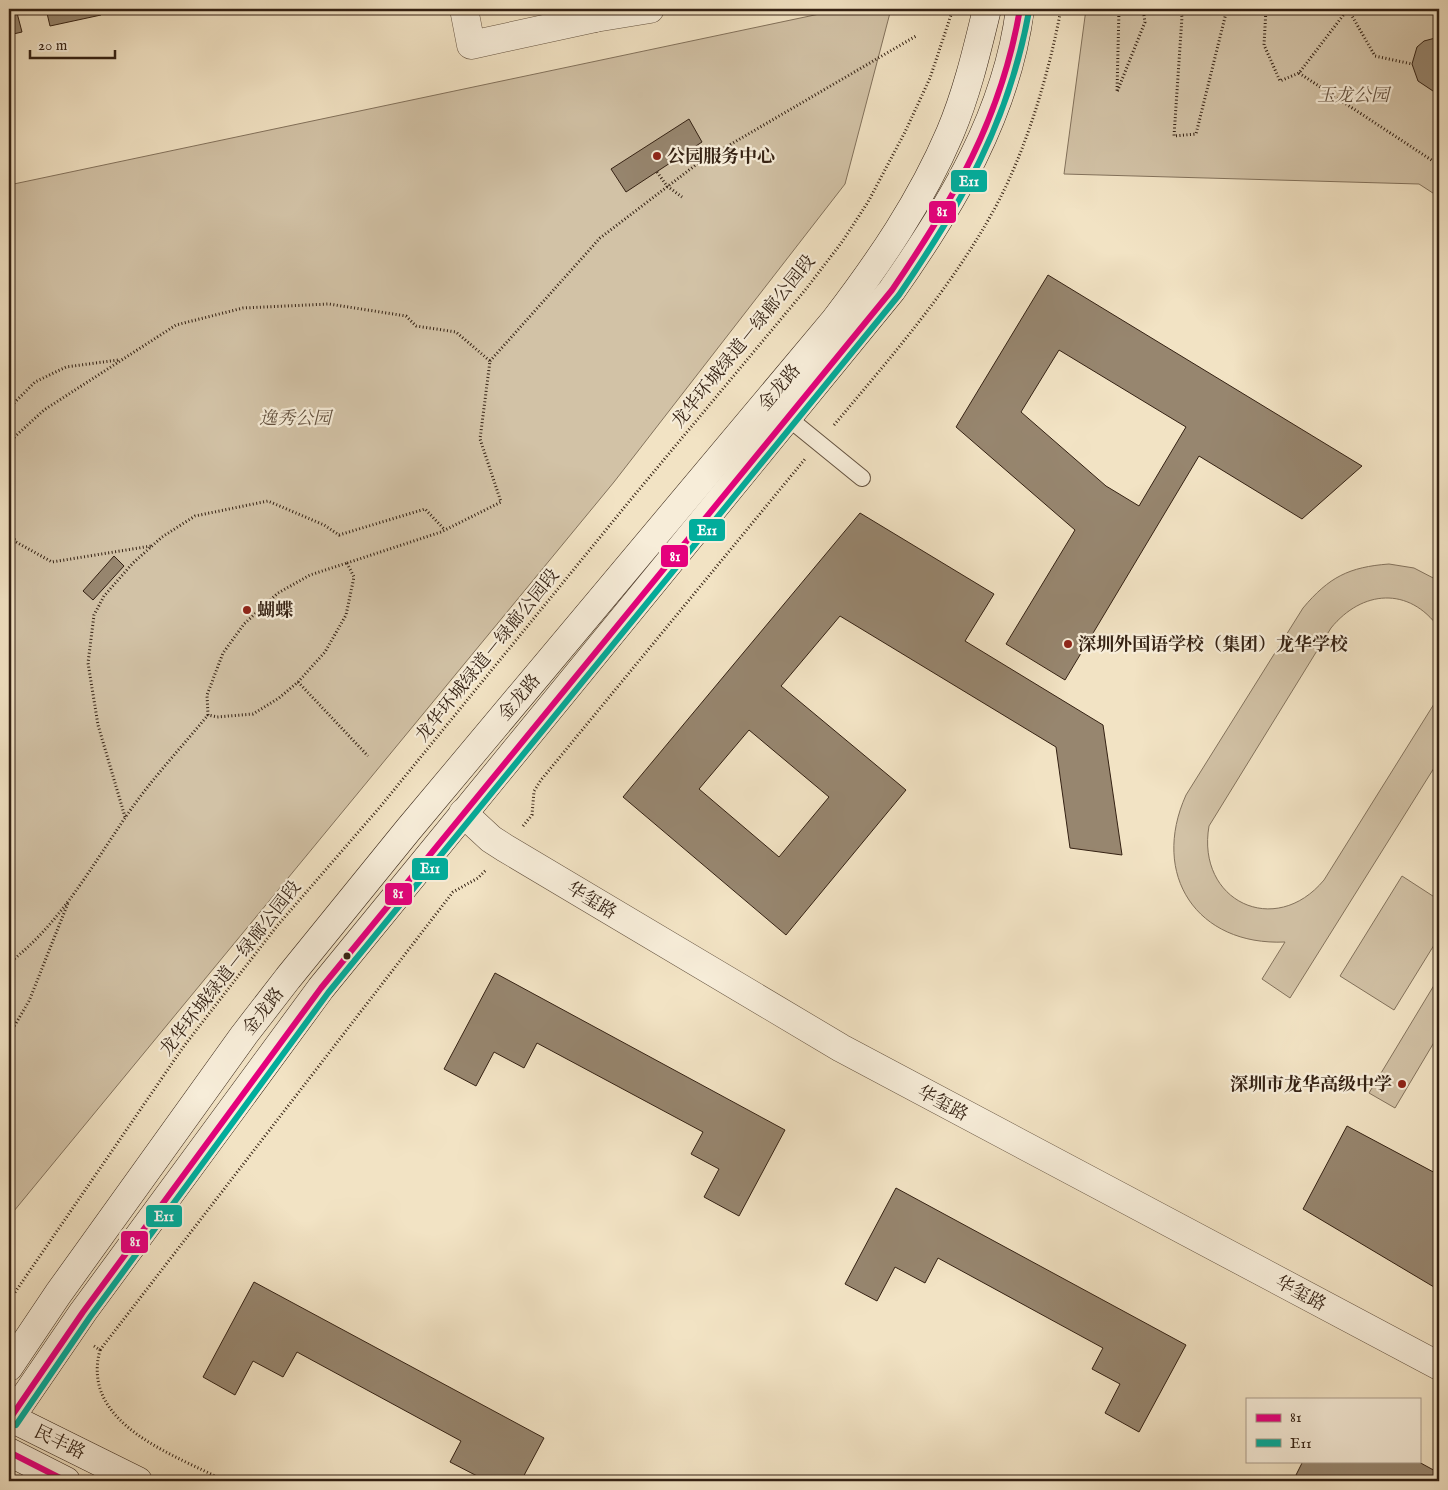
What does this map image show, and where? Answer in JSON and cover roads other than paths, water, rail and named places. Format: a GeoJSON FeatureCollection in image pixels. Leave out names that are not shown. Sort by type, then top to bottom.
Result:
{"type":"FeatureCollection","features":[{"type":"Feature","properties":{"kind":"main road"},"geometry":{"type":"LineString","coordinates":[[464,9],[471,45],[594,14],[650,9]]}},
{"type":"Feature","properties":{"kind":"main road","name":"金龙路"},"geometry":{"type":"LineString","coordinates":[[9,1367],[58,1294],[244,1035],[288,978],[395,845],[835,320],[877,265],[918,201],[951,132],[974,62],[987,9]]}},
{"type":"Feature","properties":{"kind":"main road","name":"金龙路"},"geometry":{"type":"LineString","coordinates":[[9,1418],[83,1312],[273,1051],[463,813],[892,290],[928,239],[981,143],[1010,57],[1020,9]]}},
{"type":"Feature","properties":{"kind":"main road","name":"华玺路"},"geometry":{"type":"LineString","coordinates":[[463,813],[491,839],[505,848],[841,1048],[1439,1366]]}},
{"type":"Feature","properties":{"kind":"main road","name":"民丰路"},"geometry":{"type":"LineString","coordinates":[[9,1418],[138,1481]]}},
{"type":"Feature","properties":{"kind":"main road","name":"民丰路"},"geometry":{"type":"LineString","coordinates":[[9,1452],[66,1481]]}},
{"type":"Feature","properties":{"kind":"lane"},"geometry":{"type":"LineString","coordinates":[[787,417],[862,478]]}},
{"type":"Feature","properties":{"kind":"place","name":"公园服务中心"},"geometry":{"type":"Point","coordinates":[657,156]}},
{"type":"Feature","properties":{"kind":"place","name":"蝴蝶"},"geometry":{"type":"Point","coordinates":[247,610]}},
{"type":"Feature","properties":{"kind":"place","name":"深圳外国语学校（集团）龙华学校"},"geometry":{"type":"Point","coordinates":[1068,644]}},
{"type":"Feature","properties":{"kind":"place","name":"深圳市龙华高级中学"},"geometry":{"type":"Point","coordinates":[1402,1084]}},
{"type":"Feature","properties":{"kind":"park label","name":"玉龙公园"},"geometry":{"type":"Point","coordinates":[1353,95]}},
{"type":"Feature","properties":{"kind":"park label","name":"逸秀公园"},"geometry":{"type":"Point","coordinates":[295,418]}}]}
